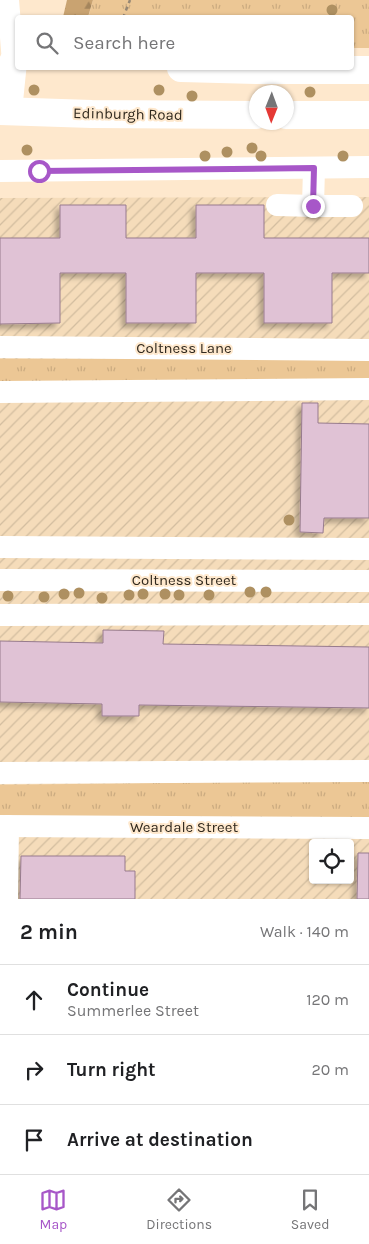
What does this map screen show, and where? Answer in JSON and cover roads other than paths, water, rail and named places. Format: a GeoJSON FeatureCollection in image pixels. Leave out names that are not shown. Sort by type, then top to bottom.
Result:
{"type":"FeatureCollection","features":[{"type":"Feature","properties":{"kind":"main road"},"geometry":{"type":"LineString","coordinates":[[4,111],[10,62]]}},
{"type":"Feature","properties":{"kind":"main road"},"geometry":{"type":"LineString","coordinates":[[259,70],[369,70]]}},
{"type":"Feature","properties":{"kind":"main road","name":"Edinburgh Road"},"geometry":{"type":"LineString","coordinates":[[4,111],[92,114],[249,115]]}},
{"type":"Feature","properties":{"kind":"main road"},"geometry":{"type":"LineString","coordinates":[[294,115],[369,115]]}},
{"type":"Feature","properties":{"kind":"street"},"geometry":{"type":"LineString","coordinates":[[8,0],[10,62]]}},
{"type":"Feature","properties":{"kind":"street"},"geometry":{"type":"LineString","coordinates":[[0,171],[369,167]]}},
{"type":"Feature","properties":{"kind":"street"},"geometry":{"type":"LineString","coordinates":[[313,206],[314,168]]}},
{"type":"Feature","properties":{"kind":"street"},"geometry":{"type":"LineString","coordinates":[[277,205],[352,206]]}},
{"type":"Feature","properties":{"kind":"street","name":"Coltness Lane"},"geometry":{"type":"LineString","coordinates":[[0,347],[369,350]]}},
{"type":"Feature","properties":{"kind":"street"},"geometry":{"type":"LineString","coordinates":[[0,392],[369,389]]}},
{"type":"Feature","properties":{"kind":"street"},"geometry":{"type":"LineString","coordinates":[[0,547],[369,549]]}},
{"type":"Feature","properties":{"kind":"street","name":"Coltness Street"},"geometry":{"type":"LineString","coordinates":[[0,580],[369,581]]}},
{"type":"Feature","properties":{"kind":"street"},"geometry":{"type":"LineString","coordinates":[[0,614],[369,614]]}},
{"type":"Feature","properties":{"kind":"street"},"geometry":{"type":"LineString","coordinates":[[0,772],[369,771]]}},
{"type":"Feature","properties":{"kind":"street"},"geometry":{"type":"LineString","coordinates":[[4,826],[7,899]]}},
{"type":"Feature","properties":{"kind":"street","name":"Weardale Street"},"geometry":{"type":"LineString","coordinates":[[4,826],[369,828]]}}]}
